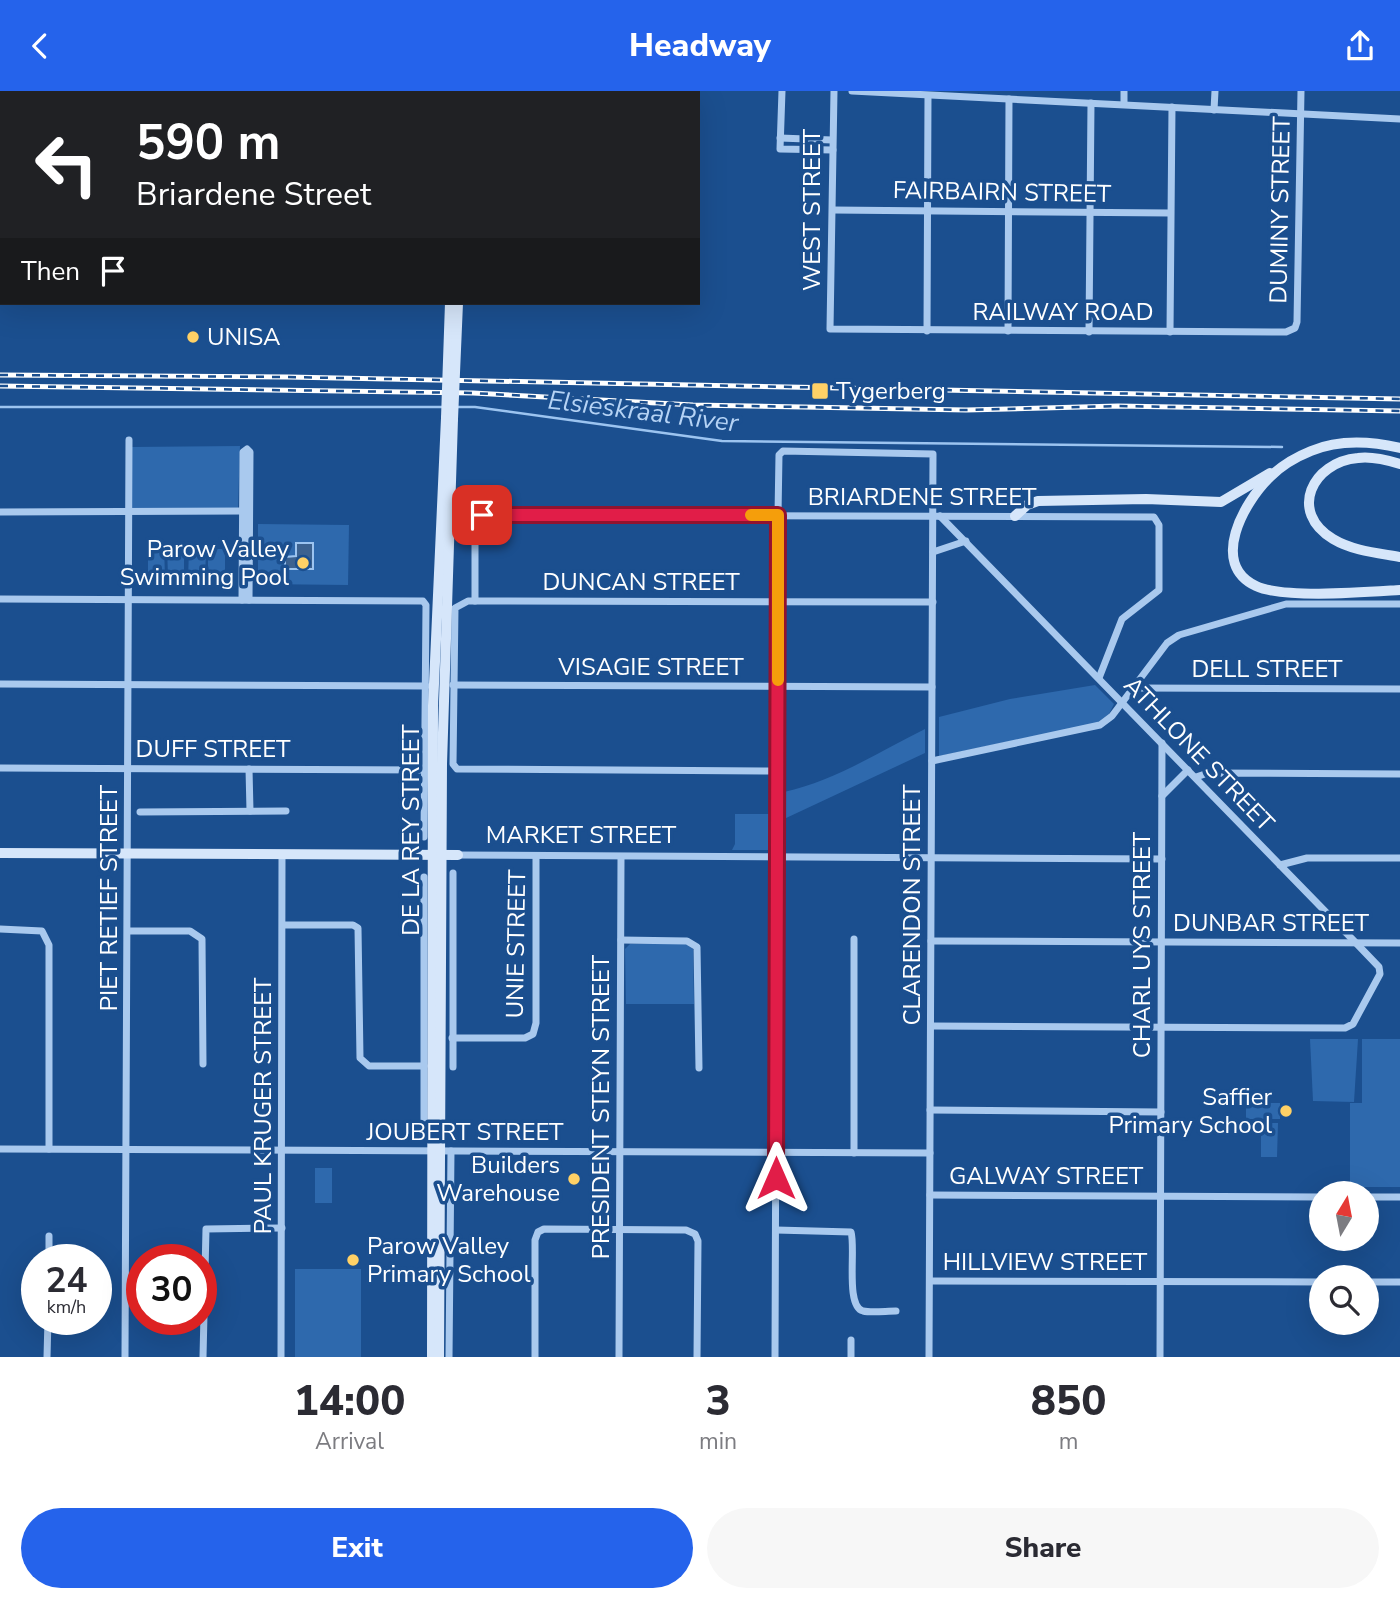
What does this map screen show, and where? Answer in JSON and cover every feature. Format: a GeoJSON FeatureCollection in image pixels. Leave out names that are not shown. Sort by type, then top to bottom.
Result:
{"type":"FeatureCollection","features":[{"type":"Feature","properties":{"kind":"main road","name":"DE LA REY STREET"},"geometry":{"type":"LineString","coordinates":[[449,419],[450,305]]}},
{"type":"Feature","properties":{"kind":"main road","name":"DE LA REY STREET"},"geometry":{"type":"LineString","coordinates":[[439,1357],[441,1151],[433,706],[458,305]]}},
{"type":"Feature","properties":{"kind":"main road"},"geometry":{"type":"LineString","coordinates":[[1015,516],[1027,505],[1038,501],[1221,502],[1265,474],[1282,468],[1311,451],[1336,444],[1361,442],[1400,448]]}},
{"type":"Feature","properties":{"kind":"main road"},"geometry":{"type":"LineString","coordinates":[[1400,464],[1366,457],[1345,461],[1320,475],[1309,500],[1314,522],[1336,541],[1400,557]]}},
{"type":"Feature","properties":{"kind":"main road"},"geometry":{"type":"LineString","coordinates":[[1282,468],[1258,491],[1236,532],[1233,561],[1244,578],[1255,586],[1278,591],[1400,590]]}},
{"type":"Feature","properties":{"kind":"main road","name":"MARKET STREET"},"geometry":{"type":"LineString","coordinates":[[0,853],[458,855]]}},
{"type":"Feature","properties":{"kind":"main road","name":"DE LA REY STREET"},"geometry":{"type":"LineString","coordinates":[[432,1357],[441,1151]]}},
{"type":"Feature","properties":{"kind":"street"},"geometry":{"type":"LineString","coordinates":[[782,91],[780,149],[833,150]]}},
{"type":"Feature","properties":{"kind":"street","name":"WEST STREET"},"geometry":{"type":"LineString","coordinates":[[831,329],[834,91]]}},
{"type":"Feature","properties":{"kind":"street"},"geometry":{"type":"LineString","coordinates":[[852,91],[1009,99],[1032,95],[1091,103],[1400,119]]}},
{"type":"Feature","properties":{"kind":"street"},"geometry":{"type":"LineString","coordinates":[[1124,91],[1124,104]]}},
{"type":"Feature","properties":{"kind":"street"},"geometry":{"type":"LineString","coordinates":[[1214,110],[1215,91]]}},
{"type":"Feature","properties":{"kind":"street","name":"DUMINY STREET"},"geometry":{"type":"LineString","coordinates":[[1295,328],[1301,91]]}},
{"type":"Feature","properties":{"kind":"street"},"geometry":{"type":"LineString","coordinates":[[927,331],[928,96]]}},
{"type":"Feature","properties":{"kind":"street"},"geometry":{"type":"LineString","coordinates":[[1008,331],[1009,99]]}},
{"type":"Feature","properties":{"kind":"street"},"geometry":{"type":"LineString","coordinates":[[1088,332],[1091,103]]}},
{"type":"Feature","properties":{"kind":"street"},"geometry":{"type":"LineString","coordinates":[[1170,332],[1171,107]]}},
{"type":"Feature","properties":{"kind":"street"},"geometry":{"type":"LineString","coordinates":[[780,138],[832,140]]}},
{"type":"Feature","properties":{"kind":"street","name":"FAIRBAIRN STREET"},"geometry":{"type":"LineString","coordinates":[[833,210],[1170,213]]}},
{"type":"Feature","properties":{"kind":"street","name":"RAILWAY ROAD"},"geometry":{"type":"LineString","coordinates":[[831,329],[1286,332],[1295,328]]}},
{"type":"Feature","properties":{"kind":"street","name":"PIET RETIEF STREET"},"geometry":{"type":"LineString","coordinates":[[125,1357],[129,440]]}},
{"type":"Feature","properties":{"kind":"street"},"geometry":{"type":"LineString","coordinates":[[0,599],[246,600],[243,452],[247,449],[250,452],[246,511]]}},
{"type":"Feature","properties":{"kind":"street","name":"CLARENDON STREET"},"geometry":{"type":"LineString","coordinates":[[778,515],[780,452],[933,453],[937,516],[933,552],[929,1357]]}},
{"type":"Feature","properties":{"kind":"street"},"geometry":{"type":"LineString","coordinates":[[0,512],[246,511]]}},
{"type":"Feature","properties":{"kind":"street"},"geometry":{"type":"LineString","coordinates":[[775,1357],[778,515]]}},
{"type":"Feature","properties":{"kind":"street","name":"BRIARDENE STREET"},"geometry":{"type":"LineString","coordinates":[[475,601],[475,523],[478,516],[1015,516],[1156,519],[1159,525],[1158,592],[1122,619],[1098,678]]}},
{"type":"Feature","properties":{"kind":"street","name":"ATHLONE STREET"},"geometry":{"type":"LineString","coordinates":[[937,516],[966,541],[1379,967],[1380,974],[1354,1022],[1345,1028],[1161,1027]]}},
{"type":"Feature","properties":{"kind":"street"},"geometry":{"type":"LineString","coordinates":[[933,552],[966,541]]}},
{"type":"Feature","properties":{"kind":"street","name":"DE LA REY STREET"},"geometry":{"type":"LineString","coordinates":[[246,600],[424,602],[424,837]]}},
{"type":"Feature","properties":{"kind":"street","name":"DUNCAN STREET"},"geometry":{"type":"LineString","coordinates":[[475,601],[933,603]]}},
{"type":"Feature","properties":{"kind":"street","name":"DE LA REY STREET"},"geometry":{"type":"LineString","coordinates":[[475,601],[461,602],[454,611],[453,764],[458,770],[778,771]]}},
{"type":"Feature","properties":{"kind":"street"},"geometry":{"type":"LineString","coordinates":[[932,761],[1096,727],[1108,720],[1164,646],[1179,635],[1286,604],[1400,604]]}},
{"type":"Feature","properties":{"kind":"street"},"geometry":{"type":"LineString","coordinates":[[0,684],[426,686]]}},
{"type":"Feature","properties":{"kind":"street","name":"VISAGIE STREET"},"geometry":{"type":"LineString","coordinates":[[453,685],[932,687]]}},
{"type":"Feature","properties":{"kind":"street","name":"DELL STREET"},"geometry":{"type":"LineString","coordinates":[[1133,688],[1400,689]]}},
{"type":"Feature","properties":{"kind":"street","name":"CHARL UYS STREET"},"geometry":{"type":"LineString","coordinates":[[1160,1357],[1162,742]]}},
{"type":"Feature","properties":{"kind":"street","name":"DUFF STREET"},"geometry":{"type":"LineString","coordinates":[[0,768],[425,770]]}},
{"type":"Feature","properties":{"kind":"street"},"geometry":{"type":"LineString","coordinates":[[249,769],[250,811]]}},
{"type":"Feature","properties":{"kind":"street"},"geometry":{"type":"LineString","coordinates":[[1162,796],[1188,770]]}},
{"type":"Feature","properties":{"kind":"street"},"geometry":{"type":"LineString","coordinates":[[1196,777],[1208,773],[1400,774]]}},
{"type":"Feature","properties":{"kind":"street"},"geometry":{"type":"LineString","coordinates":[[140,811],[286,811]]}},
{"type":"Feature","properties":{"kind":"street","name":"PAUL KRUGER STREET"},"geometry":{"type":"LineString","coordinates":[[281,1357],[282,855]]}},
{"type":"Feature","properties":{"kind":"street","name":"MARKET STREET"},"geometry":{"type":"LineString","coordinates":[[458,855],[1162,859]]}},
{"type":"Feature","properties":{"kind":"street","name":"UNIE STREET"},"geometry":{"type":"LineString","coordinates":[[452,1038],[525,1038],[533,1034],[536,1023],[536,857]]}},
{"type":"Feature","properties":{"kind":"street","name":"PRESIDENT STEYN STREET"},"geometry":{"type":"LineString","coordinates":[[620,1357],[621,857]]}},
{"type":"Feature","properties":{"kind":"street"},"geometry":{"type":"LineString","coordinates":[[1280,865],[1307,858],[1400,858]]}},
{"type":"Feature","properties":{"kind":"street","name":"DE LA REY STREET"},"geometry":{"type":"LineString","coordinates":[[453,873],[453,1067]]}},
{"type":"Feature","properties":{"kind":"street","name":"DE LA REY STREET"},"geometry":{"type":"LineString","coordinates":[[424,877],[424,1134]]}},
{"type":"Feature","properties":{"kind":"street"},"geometry":{"type":"LineString","coordinates":[[283,925],[353,925],[358,928],[360,1058],[369,1066],[424,1066]]}},
{"type":"Feature","properties":{"kind":"street"},"geometry":{"type":"LineString","coordinates":[[0,929],[43,931],[49,945],[49,1149]]}},
{"type":"Feature","properties":{"kind":"street"},"geometry":{"type":"LineString","coordinates":[[128,931],[190,931],[202,939],[203,1064]]}},
{"type":"Feature","properties":{"kind":"street"},"geometry":{"type":"LineString","coordinates":[[854,939],[854,1153]]}},
{"type":"Feature","properties":{"kind":"street"},"geometry":{"type":"LineString","coordinates":[[621,940],[687,941],[697,947],[699,1067]]}},
{"type":"Feature","properties":{"kind":"street","name":"DUNBAR STREET"},"geometry":{"type":"LineString","coordinates":[[931,941],[1400,943]]}},
{"type":"Feature","properties":{"kind":"street"},"geometry":{"type":"LineString","coordinates":[[931,1026],[1161,1027]]}},
{"type":"Feature","properties":{"kind":"street"},"geometry":{"type":"LineString","coordinates":[[930,1110],[1161,1112]]}},
{"type":"Feature","properties":{"kind":"street","name":"JOUBERT STREET"},"geometry":{"type":"LineString","coordinates":[[0,1149],[930,1153]]}},
{"type":"Feature","properties":{"kind":"street","name":"DE LA REY STREET"},"geometry":{"type":"LineString","coordinates":[[441,1151],[449,1357]]}},
{"type":"Feature","properties":{"kind":"street","name":"GALWAY STREET"},"geometry":{"type":"LineString","coordinates":[[930,1195],[1309,1197]]}},
{"type":"Feature","properties":{"kind":"street"},"geometry":{"type":"LineString","coordinates":[[1379,1197],[1400,1197]]}},
{"type":"Feature","properties":{"kind":"street"},"geometry":{"type":"LineString","coordinates":[[202,1357],[206,1229],[282,1228]]}},
{"type":"Feature","properties":{"kind":"street"},"geometry":{"type":"LineString","coordinates":[[535,1357],[536,1234],[544,1229],[686,1230],[697,1237],[697,1357]]}},
{"type":"Feature","properties":{"kind":"street"},"geometry":{"type":"LineString","coordinates":[[776,1230],[851,1232],[852,1295],[856,1306],[864,1311],[896,1311]]}},
{"type":"Feature","properties":{"kind":"street"},"geometry":{"type":"LineString","coordinates":[[49,1235],[49,1244]]}},
{"type":"Feature","properties":{"kind":"street","name":"HILLVIEW STREET"},"geometry":{"type":"LineString","coordinates":[[930,1281],[1309,1282]]}},
{"type":"Feature","properties":{"kind":"street"},"geometry":{"type":"LineString","coordinates":[[1379,1282],[1400,1282]]}},
{"type":"Feature","properties":{"kind":"street"},"geometry":{"type":"LineString","coordinates":[[47,1357],[48,1335]]}},
{"type":"Feature","properties":{"kind":"street"},"geometry":{"type":"LineString","coordinates":[[851,1340],[851,1357]]}},
{"type":"Feature","properties":{"kind":"shaded area"},"geometry":{"type":"Polygon","coordinates":[[[240,446],[238,508],[132,509],[132,447],[240,446]]]}},
{"type":"Feature","properties":{"kind":"shaded area","name":"Parow Valley Swimming Pool"},"geometry":{"type":"Polygon","coordinates":[[[258,524],[349,525],[348,585],[258,584],[258,524]]]}},
{"type":"Feature","properties":{"kind":"shaded area"},"geometry":{"type":"Polygon","coordinates":[[[296,543],[313,543],[313,569],[285,569],[285,557],[296,556],[296,543]]]}},
{"type":"Feature","properties":{"kind":"shaded area"},"geometry":{"type":"Polygon","coordinates":[[[148,546],[164,546],[165,578],[148,578],[148,546]]]}},
{"type":"Feature","properties":{"kind":"shaded area"},"geometry":{"type":"Polygon","coordinates":[[[167,546],[184,546],[184,578],[168,578],[167,546]]]}},
{"type":"Feature","properties":{"kind":"shaded area"},"geometry":{"type":"Polygon","coordinates":[[[189,548],[206,548],[205,580],[188,580],[189,548]]]}},
{"type":"Feature","properties":{"kind":"shaded area"},"geometry":{"type":"Polygon","coordinates":[[[208,549],[225,549],[225,580],[208,580],[208,549]]]}},
{"type":"Feature","properties":{"kind":"shaded area"},"geometry":{"type":"Polygon","coordinates":[[[1095,685],[1114,704],[1109,714],[1097,723],[939,756],[939,717],[1010,699],[1095,685]]]}},
{"type":"Feature","properties":{"kind":"shaded area"},"geometry":{"type":"Polygon","coordinates":[[[925,729],[925,753],[784,819],[784,792],[821,781],[857,765],[925,729]]]}},
{"type":"Feature","properties":{"kind":"shaded area"},"geometry":{"type":"Polygon","coordinates":[[[735,814],[770,814],[768,850],[732,850],[735,844],[735,814]]]}},
{"type":"Feature","properties":{"kind":"shaded area"},"geometry":{"type":"Polygon","coordinates":[[[630,944],[686,944],[693,949],[694,1004],[626,1004],[625,949],[630,944]]]}},
{"type":"Feature","properties":{"kind":"shaded area"},"geometry":{"type":"Polygon","coordinates":[[[1310,1039],[1358,1039],[1354,1102],[1313,1101],[1310,1039]]]}},
{"type":"Feature","properties":{"kind":"shaded area"},"geometry":{"type":"Polygon","coordinates":[[[1362,1039],[1400,1039],[1400,1187],[1379,1187],[1379,1181],[1350,1181],[1350,1103],[1362,1103],[1362,1039]]]}},
{"type":"Feature","properties":{"kind":"shaded area"},"geometry":{"type":"Polygon","coordinates":[[[1246,1103],[1280,1103],[1280,1119],[1246,1119],[1246,1103]]]}},
{"type":"Feature","properties":{"kind":"shaded area"},"geometry":{"type":"Polygon","coordinates":[[[1261,1123],[1278,1123],[1277,1157],[1261,1157],[1261,1123]]]}},
{"type":"Feature","properties":{"kind":"shaded area"},"geometry":{"type":"Polygon","coordinates":[[[315,1168],[332,1168],[332,1203],[315,1203],[315,1168]]]}},
{"type":"Feature","properties":{"kind":"shaded area"},"geometry":{"type":"Polygon","coordinates":[[[295,1269],[361,1269],[361,1357],[295,1357],[295,1269]]]}},
{"type":"Feature","properties":{"kind":"waterway","name":"Elsieskraal River"},"geometry":{"type":"LineString","coordinates":[[0,407],[445,407]]}},
{"type":"Feature","properties":{"kind":"waterway","name":"Elsieskraal River"},"geometry":{"type":"LineString","coordinates":[[455,407],[475,407],[722,441],[1282,447]]}},
{"type":"Feature","properties":{"kind":"railway"},"geometry":{"type":"LineString","coordinates":[[0,375],[288,377],[1400,399]]}},
{"type":"Feature","properties":{"kind":"railway"},"geometry":{"type":"LineString","coordinates":[[0,386],[473,393],[693,405],[966,410],[1118,406],[1400,411]]}},
{"type":"Feature","properties":{"kind":"slow traffic"},"geometry":{"type":"LineString","coordinates":[[751,515],[778,515],[778,680]]}},
{"type":"Feature","properties":{"kind":"place","name":"UNISA"},"geometry":{"type":"Point","coordinates":[193,337]}},
{"type":"Feature","properties":{"kind":"place","name":"Tygerberg"},"geometry":{"type":"Point","coordinates":[820,391]}},
{"type":"Feature","properties":{"kind":"place","name":"Parow Valley Swimming Pool"},"geometry":{"type":"Point","coordinates":[303,563]}},
{"type":"Feature","properties":{"kind":"place","name":"Saffier Primary School"},"geometry":{"type":"Point","coordinates":[1286,1111]}},
{"type":"Feature","properties":{"kind":"place","name":"Builders Warehouse"},"geometry":{"type":"Point","coordinates":[574,1179]}},
{"type":"Feature","properties":{"kind":"place","name":"Parow Valley Primary School"},"geometry":{"type":"Point","coordinates":[353,1260]}},
{"type":"Feature","properties":{"kind":"route"},"geometry":{"type":"LineString","coordinates":[[482,515],[778,515],[776,1178]]}}]}
